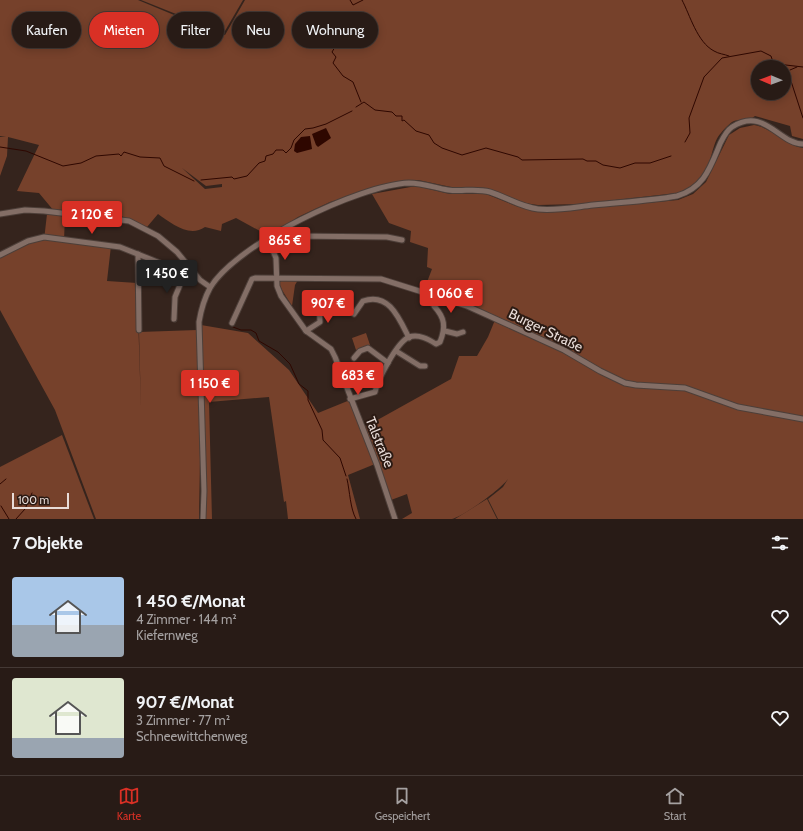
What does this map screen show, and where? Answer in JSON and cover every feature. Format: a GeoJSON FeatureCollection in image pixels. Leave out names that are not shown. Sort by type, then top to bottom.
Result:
{"type":"FeatureCollection","features":[{"type":"Feature","properties":{"kind":"street"},"geometry":{"type":"LineString","coordinates":[[203,519],[204,491],[199,322],[202,306],[210,287],[224,271],[268,239],[332,204],[384,188],[408,183],[425,184],[448,190],[488,191],[524,205],[547,209],[677,196],[691,191],[703,180],[726,133],[737,124],[747,122],[759,122],[797,143],[803,144]]}},
{"type":"Feature","properties":{"kind":"street"},"geometry":{"type":"LineString","coordinates":[[0,214],[25,210],[44,211],[129,221],[158,236],[177,252],[191,270],[210,287]]}},
{"type":"Feature","properties":{"kind":"street"},"geometry":{"type":"LineString","coordinates":[[273,247],[294,236],[388,237],[402,240]]}},
{"type":"Feature","properties":{"kind":"street"},"geometry":{"type":"LineString","coordinates":[[0,255],[28,241],[44,237],[120,247],[185,273]]}},
{"type":"Feature","properties":{"kind":"street","name":"Talstraße"},"geometry":{"type":"LineString","coordinates":[[268,239],[273,247],[276,258],[276,278],[281,296],[306,331],[331,349],[335,357],[379,472],[395,519]]}},
{"type":"Feature","properties":{"kind":"street"},"geometry":{"type":"LineString","coordinates":[[138,254],[139,330]]}},
{"type":"Feature","properties":{"kind":"street"},"geometry":{"type":"LineString","coordinates":[[174,319],[175,297],[185,273],[191,270]]}},
{"type":"Feature","properties":{"kind":"street"},"geometry":{"type":"LineString","coordinates":[[232,323],[252,279],[276,278]]}},
{"type":"Feature","properties":{"kind":"street","name":"Burger Straße"},"geometry":{"type":"LineString","coordinates":[[276,278],[381,279],[467,306],[558,347],[600,371],[625,383],[685,388],[748,410],[803,419]]}},
{"type":"Feature","properties":{"kind":"street"},"geometry":{"type":"LineString","coordinates":[[354,314],[363,301],[374,299],[385,301],[396,313],[409,338]]}},
{"type":"Feature","properties":{"kind":"street"},"geometry":{"type":"LineString","coordinates":[[306,331],[320,322],[319,302]]}},
{"type":"Feature","properties":{"kind":"street"},"geometry":{"type":"LineString","coordinates":[[350,399],[375,392],[380,377],[388,363],[402,343],[409,338],[422,337],[438,344],[444,331],[444,319],[434,306]]}},
{"type":"Feature","properties":{"kind":"street"},"geometry":{"type":"LineString","coordinates":[[444,331],[457,334],[463,332]]}},
{"type":"Feature","properties":{"kind":"street"},"geometry":{"type":"LineString","coordinates":[[354,358],[360,351],[368,348],[388,363]]}},
{"type":"Feature","properties":{"kind":"street"},"geometry":{"type":"LineString","coordinates":[[396,351],[420,366],[424,366]]}},
{"type":"Feature","properties":{"kind":"shaded area"},"geometry":{"type":"Polygon","coordinates":[[[0,0],[138,0],[167,12],[167,48],[224,48],[224,35],[232,23],[232,48],[284,48],[284,12],[238,12],[245,0],[803,0],[803,139],[792,136],[790,126],[755,116],[750,119],[732,122],[715,142],[710,160],[700,178],[690,187],[677,193],[580,204],[538,205],[524,203],[485,188],[451,187],[418,180],[399,182],[330,202],[298,217],[269,236],[236,218],[222,224],[221,231],[205,227],[193,231],[180,228],[158,214],[147,227],[121,216],[54,211],[39,193],[17,191],[39,145],[8,137],[7,156],[0,176],[0,137],[6,137],[0,136],[0,0]],[[182,168],[205,189],[222,187],[222,184],[206,186],[182,168]]]}},
{"type":"Feature","properties":{"kind":"shaded area"},"geometry":{"type":"Polygon","coordinates":[[[141,0],[243,0],[236,12],[232,12],[232,19],[225,31],[224,12],[171,12],[141,0]]]}},
{"type":"Feature","properties":{"kind":"shaded area"},"geometry":{"type":"Polygon","coordinates":[[[754,125],[767,129],[790,144],[803,148],[803,418],[747,408],[700,391],[623,381],[496,317],[458,301],[424,290],[432,269],[427,267],[428,248],[410,242],[411,231],[389,223],[372,194],[416,186],[450,194],[486,194],[516,206],[546,212],[678,200],[693,194],[706,182],[729,135],[740,128],[754,125]]]}},
{"type":"Feature","properties":{"kind":"shaded area"},"geometry":{"type":"Polygon","coordinates":[[[326,128],[331,138],[318,147],[312,134],[326,128]]]}},
{"type":"Feature","properties":{"kind":"shaded area"},"geometry":{"type":"Polygon","coordinates":[[[310,136],[312,149],[297,153],[294,151],[295,144],[301,137],[310,136]]]}},
{"type":"Feature","properties":{"kind":"shaded area"},"geometry":{"type":"Polygon","coordinates":[[[47,214],[65,215],[64,241],[111,246],[107,281],[137,283],[141,409],[139,332],[197,330],[200,459],[199,519],[96,519],[55,410],[0,310],[0,256],[28,242],[44,240],[47,214]]]}},
{"type":"Feature","properties":{"kind":"shaded area"},"geometry":{"type":"Polygon","coordinates":[[[282,280],[298,280],[295,285],[292,306],[279,283],[282,280]]]}},
{"type":"Feature","properties":{"kind":"shaded area"},"geometry":{"type":"Polygon","coordinates":[[[495,320],[554,346],[621,383],[685,389],[713,399],[803,421],[803,519],[498,519],[488,499],[503,487],[508,479],[482,502],[458,517],[452,519],[402,519],[412,513],[407,494],[391,500],[378,462],[363,428],[451,379],[459,356],[477,356],[488,337],[495,320]]]}},
{"type":"Feature","properties":{"kind":"shaded area"},"geometry":{"type":"Polygon","coordinates":[[[201,325],[248,333],[289,370],[318,413],[350,400],[375,464],[348,475],[360,519],[288,519],[286,501],[284,502],[269,397],[209,402],[212,519],[204,519],[201,325]]]}},
{"type":"Feature","properties":{"kind":"shaded area"},"geometry":{"type":"Polygon","coordinates":[[[366,333],[370,345],[356,350],[352,338],[366,333]]]}},
{"type":"Feature","properties":{"kind":"shaded area"},"geometry":{"type":"Polygon","coordinates":[[[62,435],[94,519],[0,519],[0,467],[62,435]]]}},
{"type":"Feature","properties":{"kind":"shaded area"},"geometry":{"type":"Polygon","coordinates":[[[487,499],[497,519],[455,519],[487,499]]]}},
{"type":"Feature","properties":{"kind":"waterway"},"geometry":{"type":"LineString","coordinates":[[350,0],[353,5],[363,0]]}},
{"type":"Feature","properties":{"kind":"waterway"},"geometry":{"type":"LineString","coordinates":[[682,0],[695,28],[708,47],[718,53],[729,56]]}},
{"type":"Feature","properties":{"kind":"waterway"},"geometry":{"type":"LineString","coordinates":[[334,48],[332,52],[336,57],[333,63],[343,76],[353,82],[361,102]]}},
{"type":"Feature","properties":{"kind":"waterway"},"geometry":{"type":"LineString","coordinates":[[685,142],[690,133],[689,118],[704,77],[722,58],[761,51],[771,56],[773,62],[777,64],[803,67]]}},
{"type":"Feature","properties":{"kind":"waterway"},"geometry":{"type":"LineString","coordinates":[[791,70],[797,67]]}},
{"type":"Feature","properties":{"kind":"waterway"},"geometry":{"type":"LineString","coordinates":[[791,81],[803,118]]}},
{"type":"Feature","properties":{"kind":"waterway"},"geometry":{"type":"LineString","coordinates":[[356,107],[364,102],[375,110],[392,112],[396,116],[402,116],[402,121],[404,120],[416,131],[429,135],[434,143],[442,148],[462,155],[486,148],[518,157],[522,160],[583,159],[620,168],[635,163],[650,163],[671,156]]}},
{"type":"Feature","properties":{"kind":"waterway"},"geometry":{"type":"LineString","coordinates":[[201,180],[232,177],[234,179],[247,176],[259,163],[265,161],[266,156],[273,154],[276,150],[283,150],[286,153],[291,148],[294,140],[305,129],[326,124],[352,111]]}},
{"type":"Feature","properties":{"kind":"waterway"},"geometry":{"type":"LineString","coordinates":[[0,147],[26,151],[63,166],[81,163],[96,156],[119,154],[121,156],[124,152],[140,157],[160,158],[164,166],[194,181]]}},
{"type":"Feature","properties":{"kind":"waterway"},"geometry":{"type":"LineString","coordinates":[[233,327],[241,330],[251,330],[256,333],[259,341],[278,352],[290,364],[299,384],[308,391],[308,400],[322,430],[323,440],[340,458],[346,476]]}},
{"type":"Feature","properties":{"kind":"waterway"},"geometry":{"type":"LineString","coordinates":[[0,484],[6,479]]}},
{"type":"Feature","properties":{"kind":"waterway"},"geometry":{"type":"LineString","coordinates":[[347,479],[351,505],[356,519]]}},
{"type":"Feature","properties":{"kind":"waterway"},"geometry":{"type":"LineString","coordinates":[[16,519],[25,509],[32,493]]}},
{"type":"Feature","properties":{"kind":"waterway"},"geometry":{"type":"LineString","coordinates":[[1,506],[9,519]]}}]}
